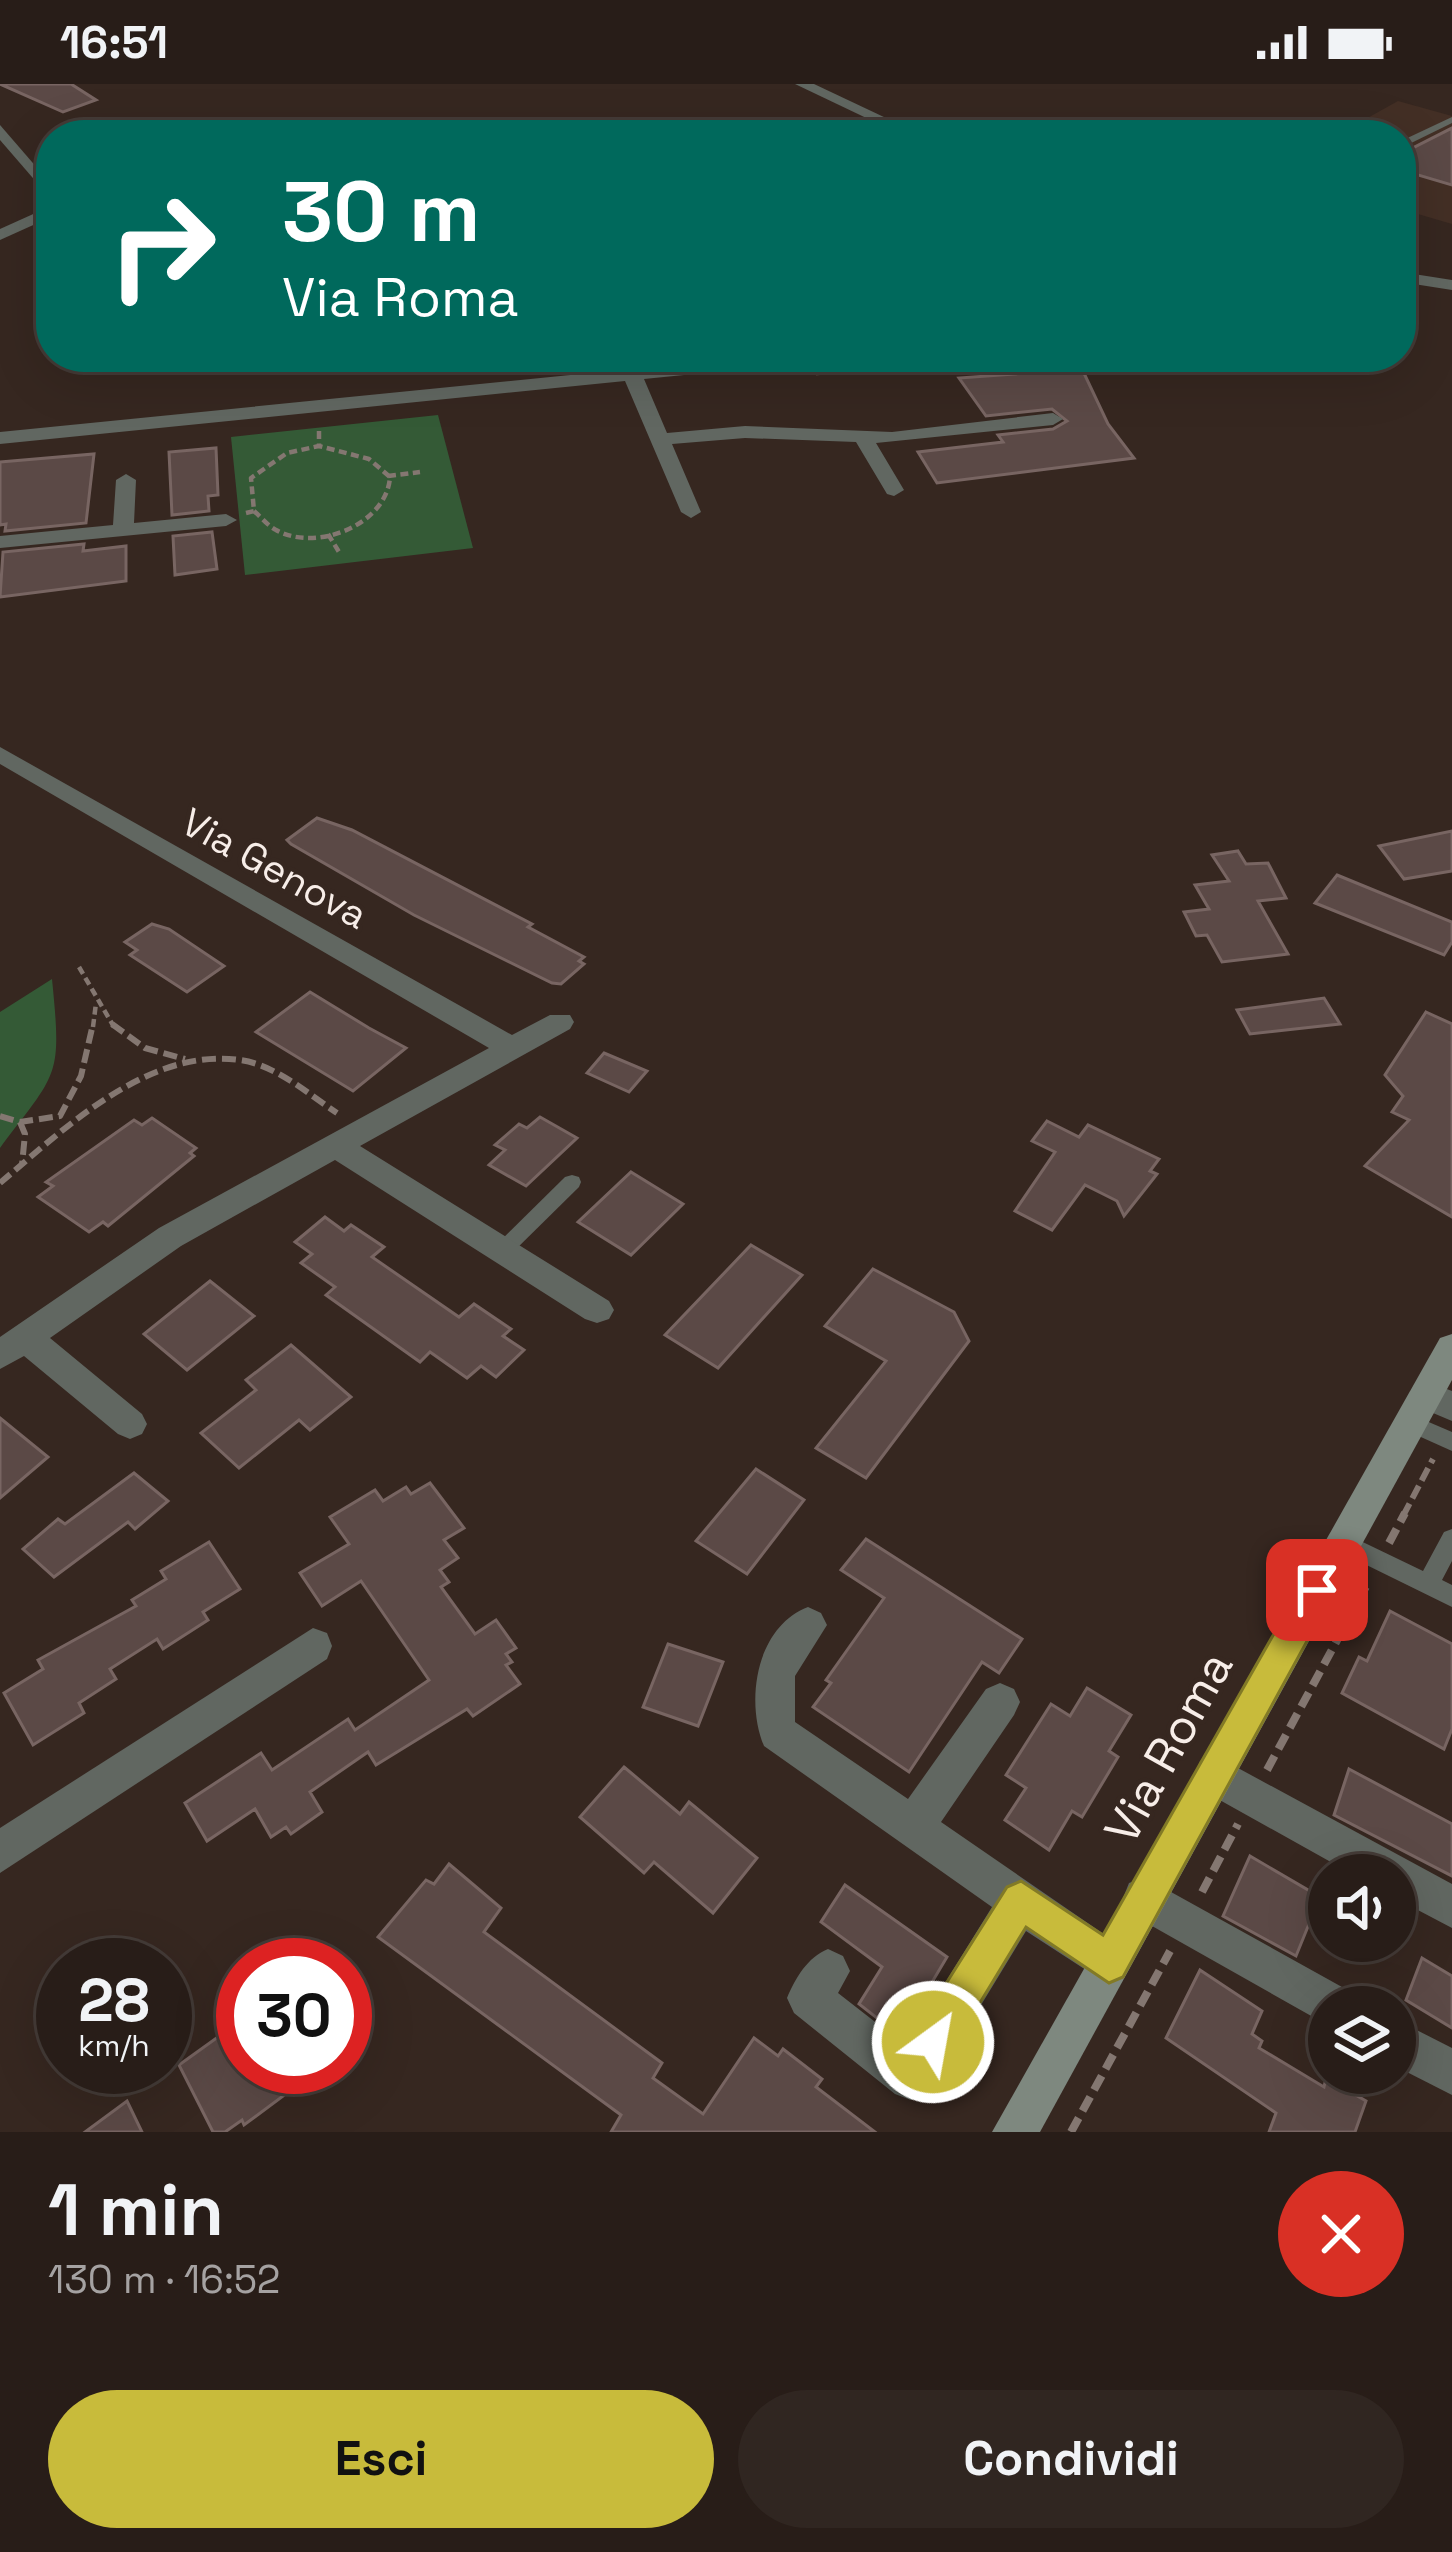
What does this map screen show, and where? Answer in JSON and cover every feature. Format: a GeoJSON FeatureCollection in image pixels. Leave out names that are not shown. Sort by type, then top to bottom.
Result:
{"type":"FeatureCollection","features":[{"type":"Feature","properties":{"kind":"main road","name":"Via Roma"},"geometry":{"type":"LineString","coordinates":[[1015,2132],[1344,1543],[1429,1408],[1452,1348]]}},
{"type":"Feature","properties":{"kind":"street"},"geometry":{"type":"LineString","coordinates":[[802,84],[881,120]]}},
{"type":"Feature","properties":{"kind":"street"},"geometry":{"type":"LineString","coordinates":[[0,130],[36,175]]}},
{"type":"Feature","properties":{"kind":"street"},"geometry":{"type":"LineString","coordinates":[[0,235],[36,218]]}},
{"type":"Feature","properties":{"kind":"street"},"geometry":{"type":"LineString","coordinates":[[1416,279],[1452,285]]}},
{"type":"Feature","properties":{"kind":"street"},"geometry":{"type":"LineString","coordinates":[[0,438],[674,372]]}},
{"type":"Feature","properties":{"kind":"street"},"geometry":{"type":"LineString","coordinates":[[632,374],[692,512]]}},
{"type":"Feature","properties":{"kind":"street"},"geometry":{"type":"LineString","coordinates":[[661,439],[746,432],[863,438],[1053,419]]}},
{"type":"Feature","properties":{"kind":"street"},"geometry":{"type":"LineString","coordinates":[[863,438],[894,490]]}},
{"type":"Feature","properties":{"kind":"street"},"geometry":{"type":"LineString","coordinates":[[123,529],[126,480]]}},
{"type":"Feature","properties":{"kind":"street"},"geometry":{"type":"LineString","coordinates":[[0,542],[226,520]]}},
{"type":"Feature","properties":{"kind":"street","name":"Via Genova"},"geometry":{"type":"LineString","coordinates":[[0,754],[513,1049]]}},
{"type":"Feature","properties":{"kind":"street"},"geometry":{"type":"LineString","coordinates":[[130,1424],[12,1345],[170,1237],[560,1022]]}},
{"type":"Feature","properties":{"kind":"street"},"geometry":{"type":"LineString","coordinates":[[351,1139],[502,1251],[597,1310]]}},
{"type":"Feature","properties":{"kind":"street"},"geometry":{"type":"LineString","coordinates":[[808,1625],[779,1664],[768,1698],[778,1733],[1109,1963]]}},
{"type":"Feature","properties":{"kind":"street"},"geometry":{"type":"LineString","coordinates":[[0,1852],[314,1646]]}},
{"type":"Feature","properties":{"kind":"street"},"geometry":{"type":"LineString","coordinates":[[915,1825],[1000,1702]]}},
{"type":"Feature","properties":{"kind":"street"},"geometry":{"type":"LineString","coordinates":[[1214,1775],[1357,1854]]}},
{"type":"Feature","properties":{"kind":"street"},"geometry":{"type":"LineString","coordinates":[[1416,1886],[1452,1906]]}},
{"type":"Feature","properties":{"kind":"street"},"geometry":{"type":"LineString","coordinates":[[1144,1898],[1308,1991]]}},
{"type":"Feature","properties":{"kind":"street"},"geometry":{"type":"LineString","coordinates":[[828,1971],[809,1998],[910,2078],[1021,1900]]}},
{"type":"Feature","properties":{"kind":"street"},"geometry":{"type":"LineString","coordinates":[[1416,2053],[1452,2073]]}},
{"type":"Feature","properties":{"kind":"lane"},"geometry":{"type":"LineString","coordinates":[[1416,140],[1452,120]]}},
{"type":"Feature","properties":{"kind":"lane"},"geometry":{"type":"LineString","coordinates":[[502,1251],[572,1183]]}},
{"type":"Feature","properties":{"kind":"lane"},"geometry":{"type":"LineString","coordinates":[[1429,1408],[1452,1442]]}},
{"type":"Feature","properties":{"kind":"lane"},"geometry":{"type":"LineString","coordinates":[[1428,1584],[1452,1539]]}},
{"type":"Feature","properties":{"kind":"lane"},"geometry":{"type":"LineString","coordinates":[[1344,1543],[1452,1597]]}},
{"type":"Feature","properties":{"kind":"path"},"geometry":{"type":"LineString","coordinates":[[319,422],[319,446]]}},
{"type":"Feature","properties":{"kind":"path"},"geometry":{"type":"LineString","coordinates":[[319,446],[371,458],[388,476],[391,500],[381,514],[328,534],[286,533],[267,525],[254,511],[251,478],[263,465],[319,446]]}},
{"type":"Feature","properties":{"kind":"path"},"geometry":{"type":"LineString","coordinates":[[388,476],[419,472]]}},
{"type":"Feature","properties":{"kind":"path"},"geometry":{"type":"LineString","coordinates":[[226,520],[254,511]]}},
{"type":"Feature","properties":{"kind":"path"},"geometry":{"type":"LineString","coordinates":[[328,534],[339,552]]}},
{"type":"Feature","properties":{"kind":"path"},"geometry":{"type":"LineString","coordinates":[[79,967],[96,1003],[141,1052],[260,1066],[351,1139]]}},
{"type":"Feature","properties":{"kind":"path"},"geometry":{"type":"LineString","coordinates":[[60,1116],[78,1090],[89,1056],[96,1003]]}},
{"type":"Feature","properties":{"kind":"path"},"geometry":{"type":"LineString","coordinates":[[0,1184],[71,1123],[189,1060]]}},
{"type":"Feature","properties":{"kind":"path"},"geometry":{"type":"LineString","coordinates":[[0,1116],[20,1122],[60,1116],[71,1123]]}},
{"type":"Feature","properties":{"kind":"path"},"geometry":{"type":"LineString","coordinates":[[20,1122],[25,1134],[21,1166]]}},
{"type":"Feature","properties":{"kind":"shaded area"},"geometry":{"type":"Polygon","coordinates":[[[1398,101],[1452,116],[1452,224],[1416,213],[1416,120],[1364,120],[1398,101]]]}},
{"type":"Feature","properties":{"kind":"green space"},"geometry":{"type":"Polygon","coordinates":[[[438,415],[473,548],[245,575],[231,437],[438,415]]]}},
{"type":"Feature","properties":{"kind":"green space"},"geometry":{"type":"Polygon","coordinates":[[[52,979],[56,1037],[51,1072],[0,1148],[0,1012],[52,979]]]}},
{"type":"Feature","properties":{"kind":"building"},"geometry":{"type":"Polygon","coordinates":[[[0,84],[71,84],[96,100],[63,112],[0,84]]]}},
{"type":"Feature","properties":{"kind":"building"},"geometry":{"type":"Polygon","coordinates":[[[1452,128],[1452,185],[1416,174],[1416,146],[1452,128]]]}},
{"type":"Feature","properties":{"kind":"building"},"geometry":{"type":"Polygon","coordinates":[[[1083,372],[1108,424],[1134,458],[937,483],[918,452],[1003,442],[998,435],[1053,429],[1067,421],[1052,409],[986,416],[959,378],[1083,372]]]}},
{"type":"Feature","properties":{"kind":"building"},"geometry":{"type":"Polygon","coordinates":[[[216,448],[218,495],[208,496],[209,511],[172,515],[169,452],[216,448]]]}},
{"type":"Feature","properties":{"kind":"building"},"geometry":{"type":"Polygon","coordinates":[[[94,454],[86,523],[5,531],[6,524],[0,525],[0,462],[94,454]]]}},
{"type":"Feature","properties":{"kind":"building"},"geometry":{"type":"Polygon","coordinates":[[[212,532],[217,569],[175,575],[173,536],[212,532]]]}},
{"type":"Feature","properties":{"kind":"building"},"geometry":{"type":"Polygon","coordinates":[[[84,544],[83,551],[126,546],[126,581],[0,597],[3,552],[84,544]]]}},
{"type":"Feature","properties":{"kind":"building"},"geometry":{"type":"Polygon","coordinates":[[[317,818],[352,830],[532,924],[528,927],[584,957],[579,961],[584,964],[561,984],[552,983],[414,915],[287,840],[317,818]]]}},
{"type":"Feature","properties":{"kind":"building"},"geometry":{"type":"Polygon","coordinates":[[[1452,831],[1452,871],[1404,879],[1379,846],[1452,831]]]}},
{"type":"Feature","properties":{"kind":"building"},"geometry":{"type":"Polygon","coordinates":[[[1238,851],[1246,864],[1268,863],[1286,898],[1258,901],[1288,954],[1222,962],[1207,935],[1196,936],[1184,912],[1209,909],[1195,885],[1229,881],[1212,855],[1238,851]]]}},
{"type":"Feature","properties":{"kind":"building"},"geometry":{"type":"Polygon","coordinates":[[[1337,875],[1452,922],[1452,942],[1444,955],[1315,903],[1337,875]]]}},
{"type":"Feature","properties":{"kind":"building"},"geometry":{"type":"Polygon","coordinates":[[[152,924],[169,929],[224,966],[187,992],[130,955],[137,950],[125,942],[152,924]]]}},
{"type":"Feature","properties":{"kind":"building"},"geometry":{"type":"Polygon","coordinates":[[[310,992],[406,1048],[353,1091],[256,1032],[310,992]]]}},
{"type":"Feature","properties":{"kind":"building"},"geometry":{"type":"Polygon","coordinates":[[[1324,998],[1340,1024],[1250,1034],[1237,1010],[1324,998]]]}},
{"type":"Feature","properties":{"kind":"building"},"geometry":{"type":"Polygon","coordinates":[[[1426,1012],[1452,1024],[1452,1217],[1365,1166],[1409,1120],[1392,1112],[1403,1096],[1385,1075],[1426,1012]]]}},
{"type":"Feature","properties":{"kind":"building"},"geometry":{"type":"Polygon","coordinates":[[[604,1053],[647,1071],[629,1092],[587,1073],[604,1053]]]}},
{"type":"Feature","properties":{"kind":"building"},"geometry":{"type":"Polygon","coordinates":[[[540,1117],[577,1138],[526,1186],[489,1165],[505,1150],[495,1145],[519,1124],[527,1128],[540,1117]]]}},
{"type":"Feature","properties":{"kind":"building"},"geometry":{"type":"Polygon","coordinates":[[[152,1118],[196,1148],[190,1153],[194,1156],[108,1226],[103,1222],[89,1232],[38,1197],[53,1186],[46,1182],[134,1120],[142,1125],[152,1118]]]}},
{"type":"Feature","properties":{"kind":"building"},"geometry":{"type":"Polygon","coordinates":[[[1047,1121],[1079,1137],[1088,1125],[1159,1159],[1150,1171],[1157,1174],[1124,1216],[1117,1201],[1085,1185],[1052,1230],[1015,1211],[1055,1152],[1032,1141],[1047,1121]]]}},
{"type":"Feature","properties":{"kind":"building"},"geometry":{"type":"Polygon","coordinates":[[[631,1172],[683,1204],[631,1255],[578,1222],[631,1172]]]}},
{"type":"Feature","properties":{"kind":"building"},"geometry":{"type":"Polygon","coordinates":[[[325,1217],[344,1231],[351,1225],[384,1247],[372,1257],[459,1317],[474,1304],[511,1329],[503,1336],[524,1350],[496,1377],[481,1366],[467,1378],[430,1352],[420,1362],[326,1295],[335,1287],[301,1263],[312,1254],[295,1242],[325,1217]]]}},
{"type":"Feature","properties":{"kind":"building"},"geometry":{"type":"Polygon","coordinates":[[[751,1245],[802,1275],[718,1368],[665,1335],[751,1245]]]}},
{"type":"Feature","properties":{"kind":"building"},"geometry":{"type":"Polygon","coordinates":[[[873,1269],[954,1312],[969,1341],[866,1478],[816,1448],[886,1361],[825,1326],[873,1269]]]}},
{"type":"Feature","properties":{"kind":"building"},"geometry":{"type":"Polygon","coordinates":[[[210,1281],[254,1316],[187,1370],[144,1334],[210,1281]]]}},
{"type":"Feature","properties":{"kind":"building"},"geometry":{"type":"Polygon","coordinates":[[[291,1345],[351,1397],[310,1430],[299,1420],[239,1468],[201,1433],[256,1390],[246,1380],[291,1345]]]}},
{"type":"Feature","properties":{"kind":"building"},"geometry":{"type":"Polygon","coordinates":[[[0,1418],[48,1457],[0,1498],[0,1418]]]}},
{"type":"Feature","properties":{"kind":"building"},"geometry":{"type":"Polygon","coordinates":[[[756,1469],[804,1500],[747,1574],[696,1541],[756,1469]]]}},
{"type":"Feature","properties":{"kind":"building"},"geometry":{"type":"Polygon","coordinates":[[[134,1473],[168,1501],[135,1529],[128,1522],[54,1577],[23,1549],[58,1519],[65,1524],[134,1473]]]}},
{"type":"Feature","properties":{"kind":"building"},"geometry":{"type":"Polygon","coordinates":[[[430,1483],[464,1528],[444,1540],[458,1558],[440,1570],[449,1582],[441,1587],[475,1634],[496,1620],[516,1648],[506,1654],[512,1662],[506,1665],[520,1684],[473,1716],[467,1709],[376,1765],[368,1752],[310,1792],[322,1812],[291,1834],[286,1827],[271,1837],[255,1809],[207,1841],[185,1803],[261,1753],[272,1770],[348,1719],[355,1730],[429,1680],[361,1581],[322,1606],[300,1573],[349,1544],[330,1517],[375,1490],[383,1501],[406,1487],[411,1494],[430,1483]]]}},
{"type":"Feature","properties":{"kind":"building"},"geometry":{"type":"Polygon","coordinates":[[[866,1539],[1022,1639],[999,1673],[982,1662],[909,1772],[813,1707],[831,1683],[826,1680],[884,1598],[841,1570],[866,1539]]]}},
{"type":"Feature","properties":{"kind":"building"},"geometry":{"type":"Polygon","coordinates":[[[209,1542],[240,1589],[203,1612],[208,1620],[163,1649],[157,1639],[110,1669],[116,1679],[79,1703],[84,1713],[33,1745],[4,1693],[43,1669],[38,1660],[136,1606],[132,1600],[166,1579],[161,1571],[209,1542]]]}},
{"type":"Feature","properties":{"kind":"building"},"geometry":{"type":"Polygon","coordinates":[[[1390,1611],[1452,1644],[1452,1729],[1444,1749],[1342,1693],[1359,1657],[1367,1661],[1390,1611]]]}},
{"type":"Feature","properties":{"kind":"building"},"geometry":{"type":"Polygon","coordinates":[[[668,1644],[723,1662],[698,1726],[643,1707],[668,1644]]]}},
{"type":"Feature","properties":{"kind":"building"},"geometry":{"type":"Polygon","coordinates":[[[1087,1688],[1131,1715],[1109,1751],[1118,1757],[1082,1817],[1072,1811],[1049,1850],[1005,1820],[1026,1788],[1006,1775],[1051,1704],[1070,1716],[1087,1688]]]}},
{"type":"Feature","properties":{"kind":"building"},"geometry":{"type":"Polygon","coordinates":[[[624,1767],[680,1814],[689,1802],[757,1858],[713,1913],[654,1862],[644,1873],[580,1817],[624,1767]]]}},
{"type":"Feature","properties":{"kind":"building"},"geometry":{"type":"Polygon","coordinates":[[[1349,1769],[1452,1824],[1452,1876],[1416,1854],[1334,1815],[1349,1769]]]}},
{"type":"Feature","properties":{"kind":"building"},"geometry":{"type":"Polygon","coordinates":[[[1250,1856],[1308,1890],[1308,1926],[1296,1956],[1223,1916],[1250,1856]]]}},
{"type":"Feature","properties":{"kind":"building"},"geometry":{"type":"Polygon","coordinates":[[[449,1864],[501,1908],[484,1932],[662,2063],[653,2078],[703,2114],[754,2038],[778,2056],[783,2049],[822,2079],[816,2087],[875,2132],[611,2132],[621,2115],[378,1937],[426,1880],[434,1884],[449,1864]]]}},
{"type":"Feature","properties":{"kind":"building"},"geometry":{"type":"Polygon","coordinates":[[[845,1885],[947,1957],[900,2036],[859,2004],[882,1967],[821,1922],[845,1885]]]}},
{"type":"Feature","properties":{"kind":"building"},"geometry":{"type":"Polygon","coordinates":[[[1422,1958],[1452,1976],[1452,2028],[1416,2006],[1416,1986],[1411,1986],[1422,1958]]]}},
{"type":"Feature","properties":{"kind":"building"},"geometry":{"type":"Polygon","coordinates":[[[1200,1970],[1262,2011],[1252,2034],[1262,2041],[1259,2048],[1308,2077],[1308,2094],[1354,2094],[1366,2101],[1355,2132],[1269,2132],[1276,2113],[1166,2038],[1200,1970]]]}},
{"type":"Feature","properties":{"kind":"building"},"geometry":{"type":"Polygon","coordinates":[[[216,2038],[216,2094],[286,2094],[244,2125],[242,2120],[225,2132],[213,2132],[192,2091],[192,2056],[216,2038]]]}},
{"type":"Feature","properties":{"kind":"building"},"geometry":{"type":"Polygon","coordinates":[[[127,2101],[142,2132],[85,2132],[127,2101]]]}},
{"type":"Feature","properties":{"kind":"route"},"geometry":{"type":"LineString","coordinates":[[933,2042],[1021,1900],[1109,1963],[1317,1590]]}}]}
